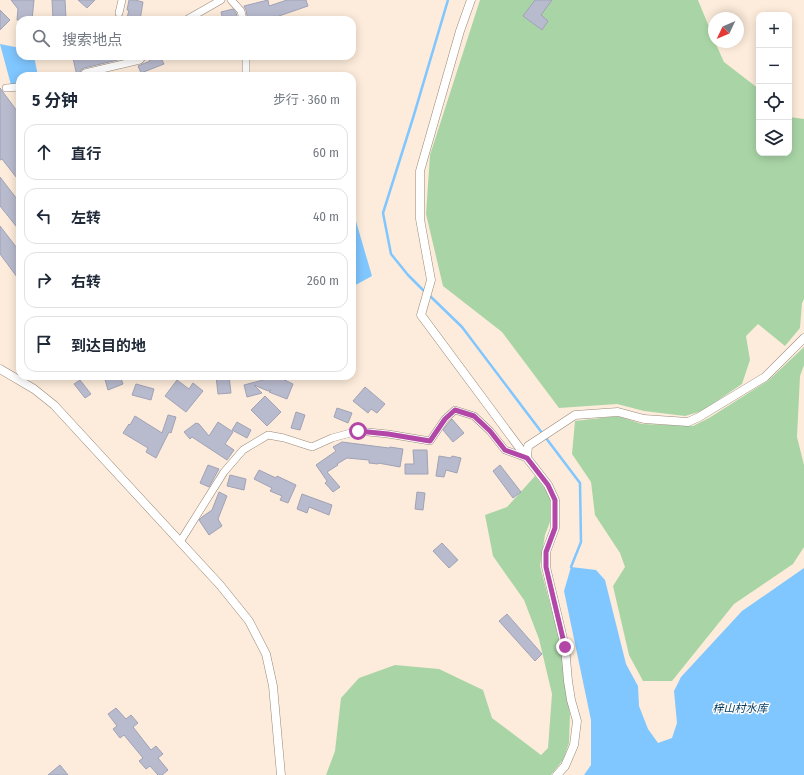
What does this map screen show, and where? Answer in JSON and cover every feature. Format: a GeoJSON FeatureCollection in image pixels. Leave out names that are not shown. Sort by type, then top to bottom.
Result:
{"type":"FeatureCollection","features":[{"type":"Feature","properties":{"kind":"street"},"geometry":{"type":"LineString","coordinates":[[119,13],[122,0]]}},
{"type":"Feature","properties":{"kind":"street"},"geometry":{"type":"LineString","coordinates":[[193,16],[221,0]]}},
{"type":"Feature","properties":{"kind":"street"},"geometry":{"type":"LineString","coordinates":[[231,0],[241,11],[242,16]]}},
{"type":"Feature","properties":{"kind":"street"},"geometry":{"type":"LineString","coordinates":[[471,0],[460,31],[420,171],[420,219],[431,280],[421,315],[548,485],[555,500],[555,528],[546,552],[546,567],[565,647],[571,700],[577,721],[574,745],[565,766],[557,775]]}},
{"type":"Feature","properties":{"kind":"street"},"geometry":{"type":"LineString","coordinates":[[89,72],[140,60]]}},
{"type":"Feature","properties":{"kind":"street"},"geometry":{"type":"LineString","coordinates":[[246,60],[246,72]]}},
{"type":"Feature","properties":{"kind":"street"},"geometry":{"type":"LineString","coordinates":[[6,88],[16,87]]}},
{"type":"Feature","properties":{"kind":"street"},"geometry":{"type":"LineString","coordinates":[[527,458],[528,446],[575,415],[618,412],[644,419],[688,422],[700,417],[766,377],[804,338]]}},
{"type":"Feature","properties":{"kind":"street"},"geometry":{"type":"LineString","coordinates":[[0,369],[16,378]]}},
{"type":"Feature","properties":{"kind":"street"},"geometry":{"type":"LineString","coordinates":[[19,380],[34,389],[54,405],[220,585],[249,621],[266,654],[273,686],[281,775]]}},
{"type":"Feature","properties":{"kind":"street"},"geometry":{"type":"LineString","coordinates":[[180,542],[224,472],[243,450],[268,435],[284,438],[312,447],[332,438],[358,431],[430,441],[445,419],[455,410],[474,416],[490,431],[505,450],[527,458]]}},
{"type":"Feature","properties":{"kind":"green space"},"geometry":{"type":"Polygon","coordinates":[[[480,0],[698,0],[708,24],[708,48],[718,48],[724,62],[756,87],[756,156],[792,156],[792,117],[804,119],[804,299],[802,303],[800,328],[785,346],[758,324],[746,336],[750,360],[742,384],[702,411],[685,416],[644,411],[617,404],[559,408],[502,332],[443,286],[426,214],[430,155],[480,0]]]}},
{"type":"Feature","properties":{"kind":"green space"},"geometry":{"type":"Polygon","coordinates":[[[804,347],[804,365],[800,376],[797,437],[804,465],[804,547],[793,564],[734,604],[672,681],[643,681],[629,655],[613,586],[625,567],[620,553],[595,515],[591,482],[572,454],[575,421],[618,416],[642,424],[693,426],[709,418],[769,380],[804,347]]]}},
{"type":"Feature","properties":{"kind":"green space"},"geometry":{"type":"Polygon","coordinates":[[[535,476],[550,495],[550,522],[545,535],[540,566],[561,645],[570,714],[569,743],[563,760],[551,775],[326,775],[335,751],[341,698],[359,678],[395,665],[439,669],[483,690],[492,718],[541,755],[548,748],[552,694],[539,639],[524,600],[493,556],[485,515],[507,507],[535,476]]]}},
{"type":"Feature","properties":{"kind":"water"},"geometry":{"type":"Polygon","coordinates":[[[0,44],[16,47],[16,60],[35,60],[37,72],[16,72],[16,83],[11,85],[0,44]]]}},
{"type":"Feature","properties":{"kind":"water"},"geometry":{"type":"Polygon","coordinates":[[[356,221],[372,276],[356,285],[356,221]]]}},
{"type":"Feature","properties":{"kind":"water","name":"梓山村水库"},"geometry":{"type":"Polygon","coordinates":[[[571,567],[596,570],[605,580],[626,664],[638,686],[639,706],[648,729],[658,743],[672,738],[677,723],[674,691],[681,677],[742,611],[804,568],[804,775],[584,775],[591,765],[591,720],[564,591],[571,567]]]}},
{"type":"Feature","properties":{"kind":"building"},"geometry":{"type":"Polygon","coordinates":[[[11,0],[34,0],[32,16],[17,16],[18,9],[11,0]]]}},
{"type":"Feature","properties":{"kind":"building"},"geometry":{"type":"Polygon","coordinates":[[[52,0],[65,0],[66,16],[53,16],[52,0]]]}},
{"type":"Feature","properties":{"kind":"building"},"geometry":{"type":"Polygon","coordinates":[[[78,0],[95,0],[87,8],[78,0]]]}},
{"type":"Feature","properties":{"kind":"building"},"geometry":{"type":"Polygon","coordinates":[[[129,0],[143,2],[141,16],[128,16],[129,10],[127,10],[129,0]]]}},
{"type":"Feature","properties":{"kind":"building"},"geometry":{"type":"Polygon","coordinates":[[[268,0],[269,6],[287,0],[306,0],[308,6],[279,16],[247,16],[244,6],[268,0]]]}},
{"type":"Feature","properties":{"kind":"building"},"geometry":{"type":"Polygon","coordinates":[[[535,0],[552,0],[541,15],[548,21],[542,30],[523,16],[535,0]]]}},
{"type":"Feature","properties":{"kind":"building"},"geometry":{"type":"Polygon","coordinates":[[[233,9],[237,16],[222,16],[221,12],[233,9]]]}},
{"type":"Feature","properties":{"kind":"building"},"geometry":{"type":"Polygon","coordinates":[[[0,10],[10,20],[0,30],[0,10]]]}},
{"type":"Feature","properties":{"kind":"building"},"geometry":{"type":"Polygon","coordinates":[[[73,60],[117,60],[84,68],[80,72],[76,72],[73,60]]]}},
{"type":"Feature","properties":{"kind":"building"},"geometry":{"type":"Polygon","coordinates":[[[162,60],[164,64],[141,72],[138,66],[150,61],[162,60]]]}},
{"type":"Feature","properties":{"kind":"building"},"geometry":{"type":"Polygon","coordinates":[[[0,88],[16,110],[16,177],[2,159],[0,160],[0,88]]]}},
{"type":"Feature","properties":{"kind":"building"},"geometry":{"type":"Polygon","coordinates":[[[0,177],[16,198],[16,226],[0,206],[0,177]]]}},
{"type":"Feature","properties":{"kind":"building"},"geometry":{"type":"Polygon","coordinates":[[[0,226],[16,247],[16,276],[0,254],[0,226]]]}},
{"type":"Feature","properties":{"kind":"building"},"geometry":{"type":"Polygon","coordinates":[[[80,380],[91,394],[85,398],[74,384],[80,380]]]}},
{"type":"Feature","properties":{"kind":"building"},"geometry":{"type":"Polygon","coordinates":[[[105,380],[122,380],[123,384],[108,390],[105,380]]]}},
{"type":"Feature","properties":{"kind":"building"},"geometry":{"type":"Polygon","coordinates":[[[177,380],[189,389],[193,383],[203,391],[186,412],[165,396],[177,380]]]}},
{"type":"Feature","properties":{"kind":"building"},"geometry":{"type":"Polygon","coordinates":[[[216,380],[229,380],[231,393],[218,394],[216,380]]]}},
{"type":"Feature","properties":{"kind":"building"},"geometry":{"type":"Polygon","coordinates":[[[263,380],[284,380],[293,384],[287,399],[269,392],[271,390],[268,391],[254,385],[262,393],[247,397],[244,385],[263,380]]]}},
{"type":"Feature","properties":{"kind":"building"},"geometry":{"type":"Polygon","coordinates":[[[136,384],[154,389],[151,400],[132,395],[136,384]]]}},
{"type":"Feature","properties":{"kind":"building"},"geometry":{"type":"Polygon","coordinates":[[[365,387],[385,404],[377,413],[371,409],[368,413],[353,401],[365,387]]]}},
{"type":"Feature","properties":{"kind":"building"},"geometry":{"type":"Polygon","coordinates":[[[265,396],[281,412],[267,426],[251,410],[265,396]]]}},
{"type":"Feature","properties":{"kind":"building"},"geometry":{"type":"Polygon","coordinates":[[[337,408],[352,413],[348,423],[334,417],[337,408]]]}},
{"type":"Feature","properties":{"kind":"building"},"geometry":{"type":"Polygon","coordinates":[[[296,412],[305,415],[300,430],[291,428],[296,412]]]}},
{"type":"Feature","properties":{"kind":"building"},"geometry":{"type":"Polygon","coordinates":[[[168,415],[176,417],[171,433],[169,432],[156,458],[146,452],[148,448],[123,433],[135,416],[162,433],[168,415]]]}},
{"type":"Feature","properties":{"kind":"building"},"geometry":{"type":"Polygon","coordinates":[[[452,419],[464,433],[453,442],[443,430],[452,419]]]}},
{"type":"Feature","properties":{"kind":"building"},"geometry":{"type":"Polygon","coordinates":[[[218,422],[233,432],[225,444],[234,450],[227,460],[192,437],[190,439],[184,432],[196,423],[199,424],[209,436],[218,422]]]}},
{"type":"Feature","properties":{"kind":"building"},"geometry":{"type":"Polygon","coordinates":[[[237,422],[251,430],[247,438],[232,430],[237,422]]]}},
{"type":"Feature","properties":{"kind":"building"},"geometry":{"type":"Polygon","coordinates":[[[342,442],[403,449],[400,467],[369,463],[369,460],[347,458],[327,472],[340,487],[333,492],[325,483],[327,481],[316,465],[336,451],[333,447],[342,442]]]}},
{"type":"Feature","properties":{"kind":"building"},"geometry":{"type":"Polygon","coordinates":[[[413,450],[427,450],[428,474],[405,474],[405,464],[414,464],[413,450]]]}},
{"type":"Feature","properties":{"kind":"building"},"geometry":{"type":"Polygon","coordinates":[[[439,456],[461,458],[457,473],[446,470],[444,477],[436,476],[439,456]]]}},
{"type":"Feature","properties":{"kind":"building"},"geometry":{"type":"Polygon","coordinates":[[[208,465],[219,469],[209,487],[200,483],[208,465]]]}},
{"type":"Feature","properties":{"kind":"building"},"geometry":{"type":"Polygon","coordinates":[[[500,465],[521,492],[513,498],[493,471],[500,465]]]}},
{"type":"Feature","properties":{"kind":"building"},"geometry":{"type":"Polygon","coordinates":[[[259,470],[276,478],[277,476],[296,485],[288,503],[280,500],[282,496],[270,491],[272,488],[254,479],[259,470]]]}},
{"type":"Feature","properties":{"kind":"building"},"geometry":{"type":"Polygon","coordinates":[[[230,475],[246,479],[244,490],[227,486],[230,475]]]}},
{"type":"Feature","properties":{"kind":"building"},"geometry":{"type":"Polygon","coordinates":[[[219,492],[227,496],[218,519],[222,526],[209,535],[199,520],[212,510],[219,492]]]}},
{"type":"Feature","properties":{"kind":"building"},"geometry":{"type":"Polygon","coordinates":[[[417,492],[425,493],[423,510],[415,509],[417,492]]]}},
{"type":"Feature","properties":{"kind":"building"},"geometry":{"type":"Polygon","coordinates":[[[302,494],[332,505],[329,515],[309,507],[307,513],[297,509],[302,494]]]}},
{"type":"Feature","properties":{"kind":"building"},"geometry":{"type":"Polygon","coordinates":[[[442,543],[458,560],[449,568],[433,551],[442,543]]]}},
{"type":"Feature","properties":{"kind":"building"},"geometry":{"type":"Polygon","coordinates":[[[507,614],[542,654],[535,661],[499,621],[507,614]]]}},
{"type":"Feature","properties":{"kind":"building"},"geometry":{"type":"Polygon","coordinates":[[[116,708],[126,719],[131,715],[138,723],[133,727],[151,750],[156,746],[163,754],[158,758],[168,770],[162,775],[158,775],[150,766],[146,769],[139,761],[143,758],[124,735],[120,738],[113,729],[117,726],[108,714],[116,708]]]}},
{"type":"Feature","properties":{"kind":"building"},"geometry":{"type":"Polygon","coordinates":[[[60,765],[68,775],[48,775],[60,765]]]}},
{"type":"Feature","properties":{"kind":"waterway"},"geometry":{"type":"LineString","coordinates":[[425,292],[408,275],[391,254],[383,213],[448,0]]}},
{"type":"Feature","properties":{"kind":"waterway"},"geometry":{"type":"LineString","coordinates":[[429,295],[462,327],[580,483],[581,542],[571,567]]}},
{"type":"Feature","properties":{"kind":"route"},"geometry":{"type":"LineString","coordinates":[[358,431],[430,441],[445,419],[455,410],[474,416],[490,431],[505,450],[527,458],[548,485],[555,500],[555,528],[546,552],[546,567],[565,647]]}}]}
